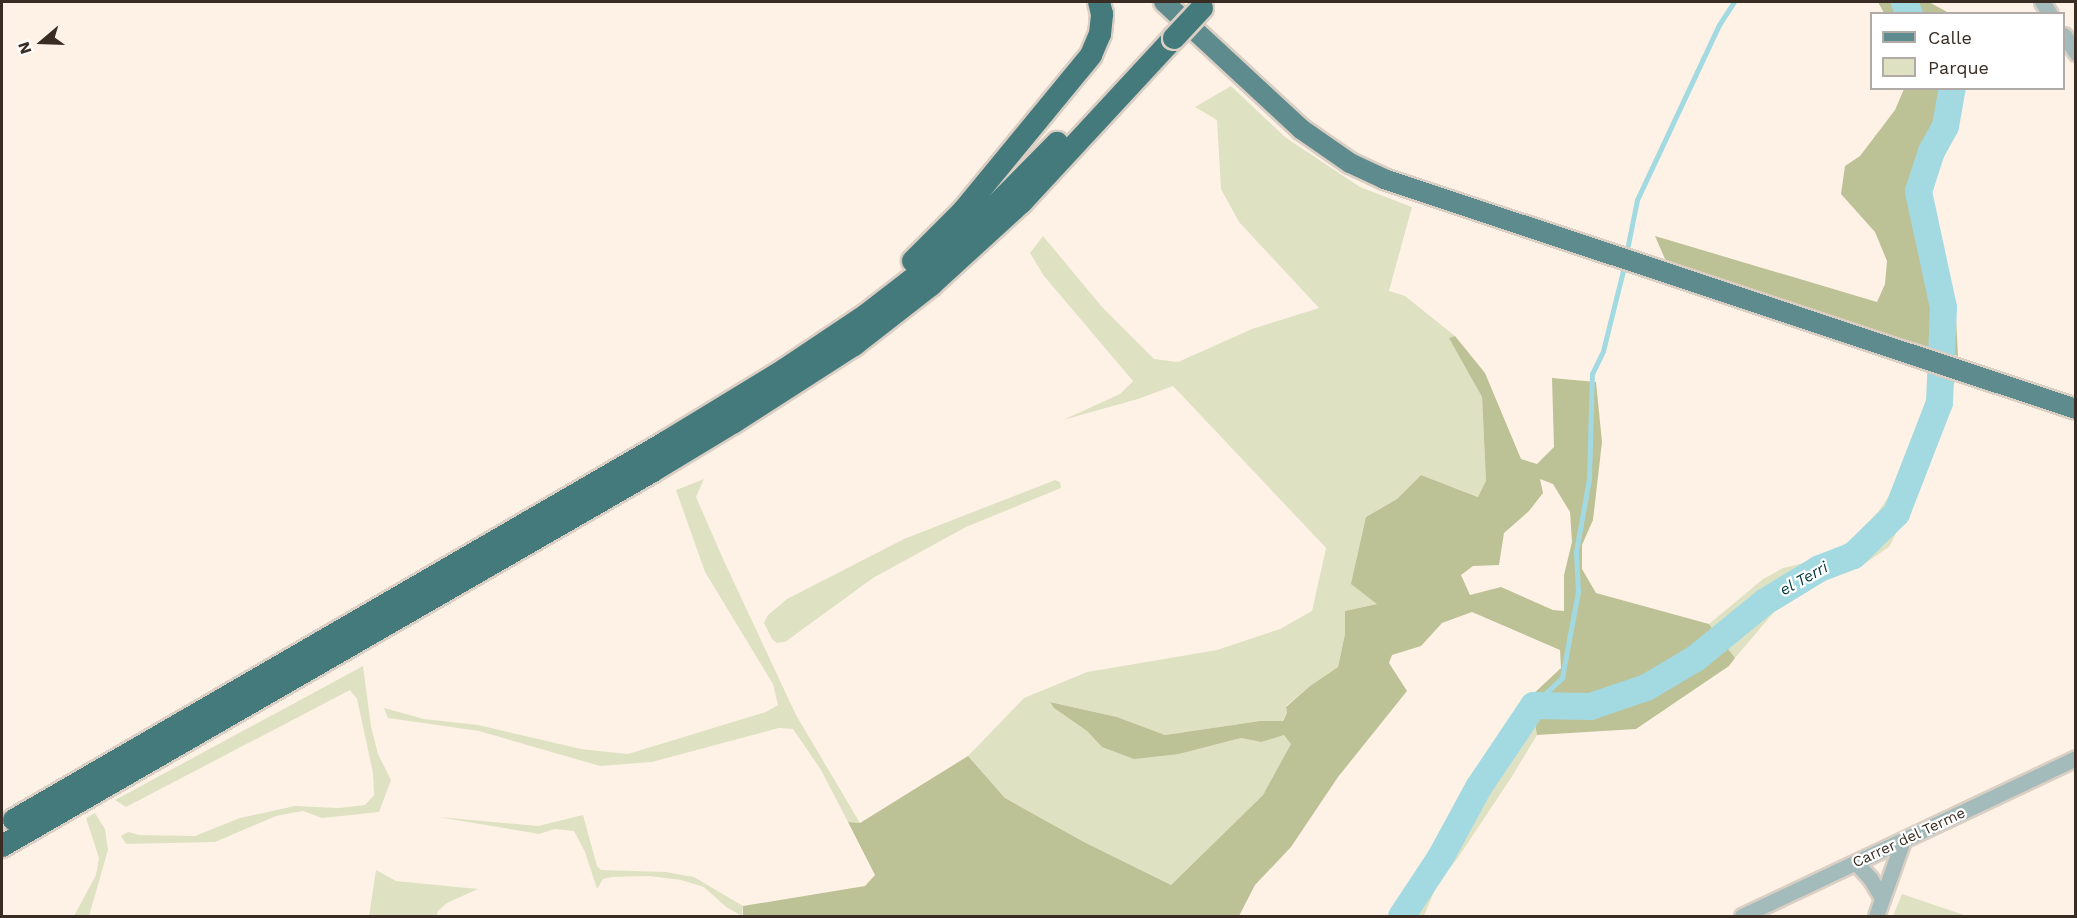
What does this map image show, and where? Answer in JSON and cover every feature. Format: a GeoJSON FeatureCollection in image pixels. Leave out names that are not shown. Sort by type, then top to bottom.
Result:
{"type":"FeatureCollection","features":[{"type":"Feature","properties":{"kind":"highway"},"geometry":{"type":"LineString","coordinates":[[866,315],[882,289],[963,211],[1091,55],[1100,34],[1102,14],[1098,2]]}},
{"type":"Feature","properties":{"kind":"highway"},"geometry":{"type":"LineString","coordinates":[[2,828],[676,436],[784,370],[866,315],[919,274],[987,214],[1199,4]]}},
{"type":"Feature","properties":{"kind":"highway"},"geometry":{"type":"LineString","coordinates":[[2,846],[653,471],[773,398],[854,345],[931,285],[1022,202],[1169,33]]}},
{"type":"Feature","properties":{"kind":"main road"},"geometry":{"type":"LineString","coordinates":[[1164,2],[1301,129],[1350,163],[1384,179],[2076,409]]}},
{"type":"Feature","properties":{"kind":"street"},"geometry":{"type":"LineString","coordinates":[[2065,36],[2076,53]]}},
{"type":"Feature","properties":{"kind":"street","name":"Carrer del Terme"},"geometry":{"type":"LineString","coordinates":[[1742,916],[2076,758]]}},
{"type":"Feature","properties":{"kind":"street"},"geometry":{"type":"LineString","coordinates":[[1876,916],[1903,840]]}},
{"type":"Feature","properties":{"kind":"street"},"geometry":{"type":"LineString","coordinates":[[1856,863],[1870,878],[1882,898]]}},
{"type":"Feature","properties":{"kind":"green space"},"geometry":{"type":"Polygon","coordinates":[[[1878,2],[1929,2],[1947,12],[1883,12],[1878,2]]]}},
{"type":"Feature","properties":{"kind":"green space"},"geometry":{"type":"Polygon","coordinates":[[[1231,86],[1285,137],[1360,187],[1412,207],[1389,291],[1405,296],[1455,336],[1450,338],[1482,397],[1486,481],[1479,497],[1421,475],[1397,499],[1366,517],[1377,604],[1345,611],[1345,634],[1338,667],[1286,706],[1287,713],[1282,721],[1260,721],[1165,735],[1117,717],[1051,702],[1054,708],[1087,731],[1102,747],[1179,754],[1241,738],[1261,742],[1284,734],[1292,745],[1263,795],[1171,885],[1084,842],[1005,798],[968,756],[1024,698],[1087,672],[1217,650],[1280,629],[1312,611],[1326,548],[1173,386],[1138,399],[1063,420],[1120,394],[1133,381],[1044,276],[1030,253],[1043,236],[1102,307],[1154,359],[1178,362],[1252,329],[1319,308],[1239,222],[1221,189],[1217,120],[1195,107],[1231,86]]]}},
{"type":"Feature","properties":{"kind":"green space"},"geometry":{"type":"Polygon","coordinates":[[[1904,90],[1959,90],[1956,130],[1927,181],[1930,236],[1955,300],[1958,356],[1665,266],[1665,259],[1655,236],[1877,302],[1885,284],[1887,261],[1875,232],[1841,194],[1845,166],[1860,156],[1895,110],[1904,90]]]}},
{"type":"Feature","properties":{"kind":"green space"},"geometry":{"type":"Polygon","coordinates":[[[1455,336],[1485,373],[1521,459],[1537,464],[1554,447],[1552,378],[1596,382],[1602,442],[1593,520],[1582,545],[1582,569],[1596,593],[1709,624],[1735,658],[1729,666],[1636,729],[1537,735],[1530,697],[1561,668],[1560,650],[1472,612],[1442,623],[1421,646],[1392,655],[1389,663],[1407,691],[1338,777],[1291,847],[1255,885],[1239,916],[743,916],[743,906],[865,886],[875,875],[848,822],[860,823],[968,756],[1005,798],[1084,842],[1171,885],[1263,795],[1291,744],[1284,735],[1261,742],[1241,738],[1179,754],[1134,759],[1102,747],[1087,731],[1054,708],[1050,702],[1117,717],[1165,735],[1260,721],[1283,721],[1287,713],[1286,707],[1310,686],[1338,667],[1345,634],[1345,611],[1377,604],[1351,584],[1366,517],[1397,499],[1421,475],[1478,497],[1486,481],[1482,397],[1449,338],[1455,336]],[[1540,479],[1543,493],[1529,511],[1504,533],[1499,565],[1473,566],[1461,575],[1470,595],[1501,587],[1553,610],[1564,611],[1564,575],[1572,542],[1570,512],[1553,484],[1540,479]]]}},
{"type":"Feature","properties":{"kind":"green space"},"geometry":{"type":"Polygon","coordinates":[[[1936,371],[1956,379],[1924,480],[1889,547],[1858,568],[1812,586],[1775,611],[1735,658],[1709,624],[1763,579],[1783,568],[1821,559],[1851,540],[1878,512],[1897,484],[1936,371]]]}},
{"type":"Feature","properties":{"kind":"green space"},"geometry":{"type":"Polygon","coordinates":[[[704,479],[696,497],[724,561],[796,715],[860,823],[848,822],[821,770],[793,729],[779,728],[652,762],[600,766],[479,731],[388,718],[384,708],[424,719],[478,725],[581,749],[628,754],[766,712],[778,705],[773,684],[705,572],[676,490],[704,479]]]}},
{"type":"Feature","properties":{"kind":"green space"},"geometry":{"type":"Polygon","coordinates":[[[1055,480],[1060,482],[1061,488],[966,527],[873,578],[785,642],[777,643],[772,639],[764,623],[768,615],[787,599],[904,539],[1055,480]]]}},
{"type":"Feature","properties":{"kind":"green space"},"geometry":{"type":"Polygon","coordinates":[[[363,666],[371,726],[378,754],[391,780],[379,812],[322,818],[303,811],[276,816],[215,842],[126,844],[121,836],[128,832],[139,835],[195,836],[240,818],[295,806],[339,808],[365,805],[374,795],[373,773],[357,699],[350,690],[126,807],[115,800],[363,666]]]}},
{"type":"Feature","properties":{"kind":"green space"},"geometry":{"type":"Polygon","coordinates":[[[1530,697],[1537,735],[1511,778],[1457,859],[1438,882],[1424,916],[1397,916],[1443,825],[1462,803],[1509,721],[1530,697]]]}},
{"type":"Feature","properties":{"kind":"green space"},"geometry":{"type":"Polygon","coordinates":[[[95,813],[105,829],[108,850],[89,916],[74,916],[96,875],[99,858],[86,818],[95,813]]]}},
{"type":"Feature","properties":{"kind":"green space"},"geometry":{"type":"Polygon","coordinates":[[[583,815],[597,866],[601,870],[666,872],[694,877],[743,906],[742,916],[726,907],[704,887],[681,880],[650,876],[612,877],[603,879],[597,889],[585,852],[574,831],[555,829],[539,834],[438,817],[538,826],[583,815]]]}},
{"type":"Feature","properties":{"kind":"green space"},"geometry":{"type":"Polygon","coordinates":[[[376,870],[396,881],[478,889],[447,903],[438,911],[437,916],[369,916],[376,870]]]}},
{"type":"Feature","properties":{"kind":"green space"},"geometry":{"type":"Polygon","coordinates":[[[1902,894],[1967,916],[1893,916],[1902,894]]]}},
{"type":"Feature","properties":{"kind":"waterway"},"geometry":{"type":"LineString","coordinates":[[1626,255],[1637,200],[1719,25],[1734,2]]}},
{"type":"Feature","properties":{"kind":"waterway","name":"el Terri"},"geometry":{"type":"LineString","coordinates":[[1904,2],[1908,12]]}},
{"type":"Feature","properties":{"kind":"waterway","name":"el Terri"},"geometry":{"type":"LineString","coordinates":[[1401,916],[1440,857],[1478,787],[1533,705],[1590,706],[1646,687],[1695,658],[1765,601],[1819,568],[1853,555],[1896,513],[1939,402],[1943,307],[1918,191],[1931,151],[1945,126],[1952,90]]}},
{"type":"Feature","properties":{"kind":"waterway"},"geometry":{"type":"LineString","coordinates":[[1533,705],[1562,678],[1578,592],[1576,552],[1589,479],[1592,374],[1603,351],[1625,263]]}}]}
